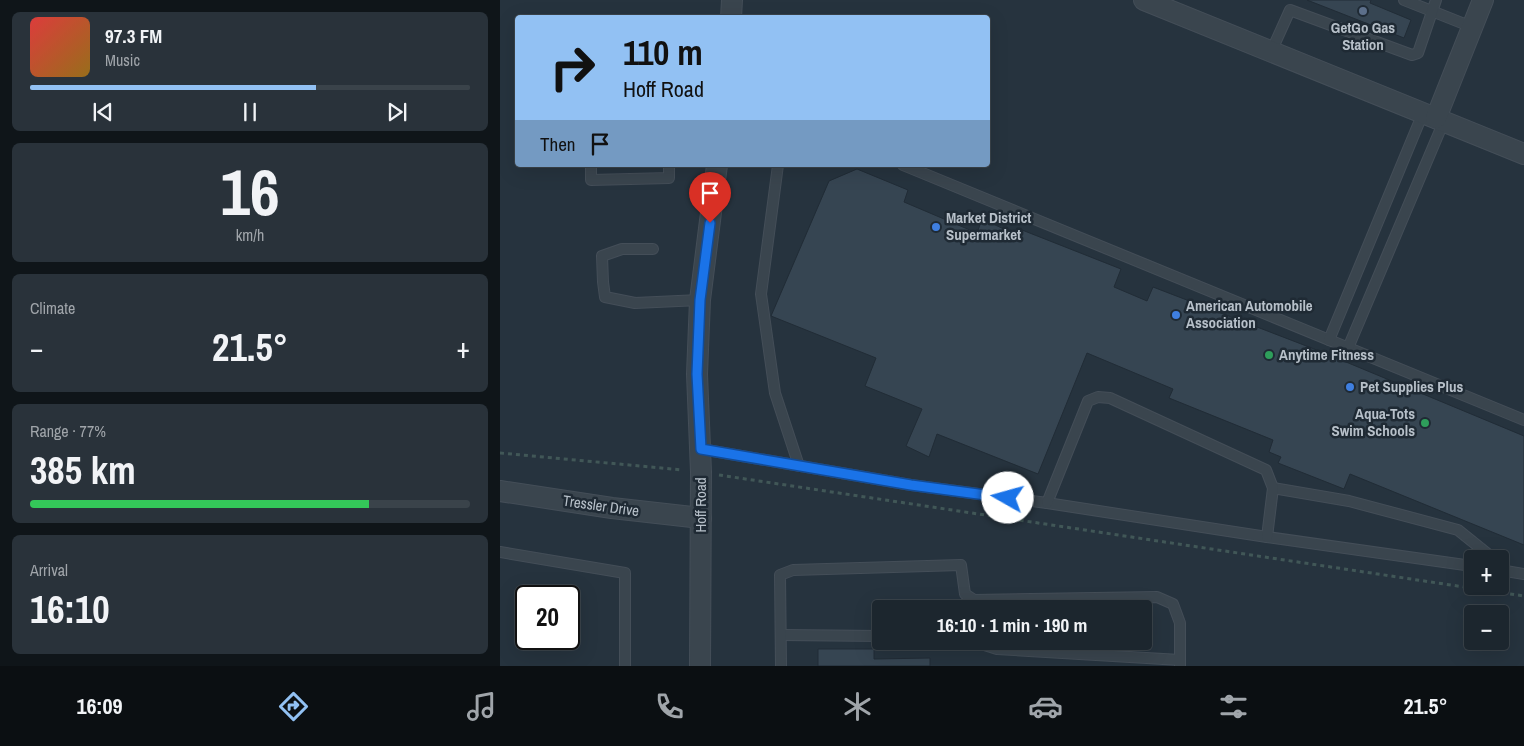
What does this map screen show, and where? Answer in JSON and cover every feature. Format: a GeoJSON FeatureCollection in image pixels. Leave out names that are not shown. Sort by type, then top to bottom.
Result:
{"type":"FeatureCollection","features":[{"type":"Feature","properties":{"kind":"street"},"geometry":{"type":"LineString","coordinates":[[731,15],[732,0]]}},
{"type":"Feature","properties":{"kind":"street"},"geometry":{"type":"LineString","coordinates":[[1144,0],[1524,154]]}},
{"type":"Feature","properties":{"kind":"street"},"geometry":{"type":"LineString","coordinates":[[1434,118],[1483,0]]}},
{"type":"Feature","properties":{"kind":"street","name":"Hoff Road"},"geometry":{"type":"LineString","coordinates":[[700,666],[702,518],[697,374],[700,300],[717,167]]}},
{"type":"Feature","properties":{"kind":"street","name":"Tressler Drive"},"geometry":{"type":"LineString","coordinates":[[500,491],[612,508],[702,518]]}},
{"type":"Feature","properties":{"kind":"lane"},"geometry":{"type":"LineString","coordinates":[[1404,0],[1472,27]]}},
{"type":"Feature","properties":{"kind":"lane"},"geometry":{"type":"LineString","coordinates":[[1271,52],[1292,5],[1412,55],[1418,52],[1436,0]]}},
{"type":"Feature","properties":{"kind":"lane"},"geometry":{"type":"LineString","coordinates":[[1329,340],[1434,118]]}},
{"type":"Feature","properties":{"kind":"lane"},"geometry":{"type":"LineString","coordinates":[[1348,348],[1434,118]]}},
{"type":"Feature","properties":{"kind":"lane"},"geometry":{"type":"LineString","coordinates":[[591,167],[591,180],[669,178],[669,167]]}},
{"type":"Feature","properties":{"kind":"lane"},"geometry":{"type":"LineString","coordinates":[[778,167],[760,294],[775,393],[798,466]]}},
{"type":"Feature","properties":{"kind":"lane"},"geometry":{"type":"LineString","coordinates":[[908,167],[1524,420]]}},
{"type":"Feature","properties":{"kind":"lane"},"geometry":{"type":"LineString","coordinates":[[653,249],[622,249],[602,256],[605,298],[635,303],[700,300]]}},
{"type":"Feature","properties":{"kind":"lane"},"geometry":{"type":"LineString","coordinates":[[1047,502],[1088,401],[1098,397],[1110,398],[1266,470],[1273,488],[1267,537]]}},
{"type":"Feature","properties":{"kind":"lane"},"geometry":{"type":"LineString","coordinates":[[701,449],[911,485],[1047,502],[1267,537],[1464,565]]}},
{"type":"Feature","properties":{"kind":"lane"},"geometry":{"type":"LineString","coordinates":[[1273,488],[1349,501],[1458,530],[1483,550]]}},
{"type":"Feature","properties":{"kind":"lane"},"geometry":{"type":"LineString","coordinates":[[500,552],[626,572],[625,666]]}},
{"type":"Feature","properties":{"kind":"lane"},"geometry":{"type":"LineString","coordinates":[[781,666],[780,575],[793,570],[961,565],[964,594],[969,600]]}},
{"type":"Feature","properties":{"kind":"lane"},"geometry":{"type":"LineString","coordinates":[[1509,572],[1524,574]]}},
{"type":"Feature","properties":{"kind":"lane"},"geometry":{"type":"LineString","coordinates":[[1010,650],[1180,663],[1180,624],[1173,604],[1157,597],[1078,600]]}},
{"type":"Feature","properties":{"kind":"lane"},"geometry":{"type":"LineString","coordinates":[[780,635],[872,636]]}},
{"type":"Feature","properties":{"kind":"path"},"geometry":{"type":"LineString","coordinates":[[500,453],[685,470]]}},
{"type":"Feature","properties":{"kind":"path"},"geometry":{"type":"LineString","coordinates":[[736,478],[1524,596]]}},
{"type":"Feature","properties":{"kind":"building","name":"GetGo Gas Station"},"geometry":{"type":"Polygon","coordinates":[[[1307,0],[1371,0],[1370,3],[1411,20],[1404,38],[1307,0]]]}},
{"type":"Feature","properties":{"kind":"building"},"geometry":{"type":"Polygon","coordinates":[[[857,169],[908,190],[904,202],[977,233],[982,219],[1015,234],[1017,228],[1121,269],[1114,287],[1147,301],[1153,287],[1322,352],[1524,436],[1524,545],[1350,474],[1344,489],[1278,463],[1281,457],[1269,452],[1273,440],[1169,398],[1173,389],[1087,353],[1038,474],[937,434],[929,457],[906,446],[922,409],[865,386],[876,358],[771,316],[829,181],[857,169]]]}},
{"type":"Feature","properties":{"kind":"building"},"geometry":{"type":"Polygon","coordinates":[[[818,649],[872,649],[874,650],[874,659],[930,658],[930,666],[818,666],[818,649]]]}},
{"type":"Feature","properties":{"kind":"place","name":"GetGo Gas Station"},"geometry":{"type":"Point","coordinates":[1363,11]}},
{"type":"Feature","properties":{"kind":"place","name":"Market District Supermarket"},"geometry":{"type":"Point","coordinates":[936,227]}},
{"type":"Feature","properties":{"kind":"place","name":"American Automobile Association"},"geometry":{"type":"Point","coordinates":[1176,315]}},
{"type":"Feature","properties":{"kind":"place","name":"Anytime Fitness"},"geometry":{"type":"Point","coordinates":[1269,355]}},
{"type":"Feature","properties":{"kind":"place","name":"Pet Supplies Plus"},"geometry":{"type":"Point","coordinates":[1350,387]}},
{"type":"Feature","properties":{"kind":"place","name":"Aqua-Tots Swim Schools"},"geometry":{"type":"Point","coordinates":[1425,423]}},
{"type":"Feature","properties":{"kind":"route"},"geometry":{"type":"LineString","coordinates":[[710,223],[700,300],[697,374],[701,449],[911,485],[1008,498]]}}]}
